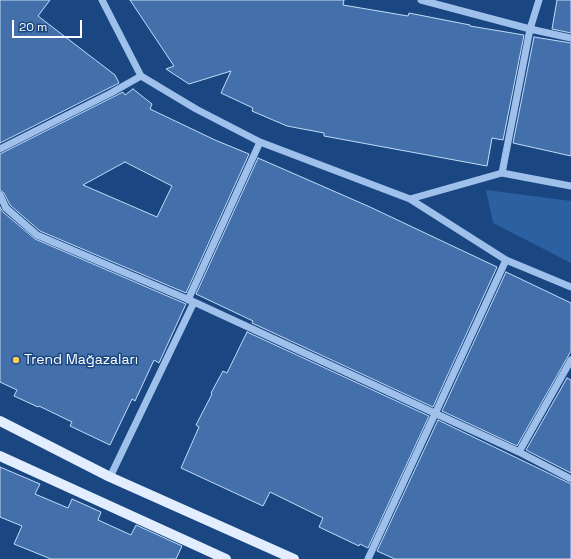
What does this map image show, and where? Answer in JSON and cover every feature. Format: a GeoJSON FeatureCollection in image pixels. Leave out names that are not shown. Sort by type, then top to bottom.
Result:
{"type":"FeatureCollection","features":[{"type":"Feature","properties":{"kind":"main road"},"geometry":{"type":"LineString","coordinates":[[0,422],[110,477],[294,559]]}},
{"type":"Feature","properties":{"kind":"main road"},"geometry":{"type":"LineString","coordinates":[[0,456],[226,559]]}},
{"type":"Feature","properties":{"kind":"street"},"geometry":{"type":"LineString","coordinates":[[102,0],[141,76],[196,109],[260,142],[410,199],[506,260],[571,287]]}},
{"type":"Feature","properties":{"kind":"street"},"geometry":{"type":"LineString","coordinates":[[420,0],[530,30],[571,38]]}},
{"type":"Feature","properties":{"kind":"street"},"geometry":{"type":"LineString","coordinates":[[502,173],[530,30],[539,0]]}},
{"type":"Feature","properties":{"kind":"street"},"geometry":{"type":"LineString","coordinates":[[0,149],[111,93],[141,76]]}},
{"type":"Feature","properties":{"kind":"street"},"geometry":{"type":"LineString","coordinates":[[110,477],[191,301],[260,142]]}},
{"type":"Feature","properties":{"kind":"street"},"geometry":{"type":"LineString","coordinates":[[410,199],[502,173],[571,186]]}},
{"type":"Feature","properties":{"kind":"street"},"geometry":{"type":"LineString","coordinates":[[0,195],[6,208],[37,235],[191,301],[519,452],[571,479]]}},
{"type":"Feature","properties":{"kind":"street"},"geometry":{"type":"LineString","coordinates":[[368,559],[434,413],[506,260]]}},
{"type":"Feature","properties":{"kind":"street"},"geometry":{"type":"LineString","coordinates":[[519,452],[571,360]]}},
{"type":"Feature","properties":{"kind":"shaded area"},"geometry":{"type":"Polygon","coordinates":[[[486,190],[571,201],[571,263],[493,223],[486,190]]]}},
{"type":"Feature","properties":{"kind":"building"},"geometry":{"type":"Polygon","coordinates":[[[0,0],[50,0],[38,16],[115,75],[119,83],[0,143],[0,0]]]}},
{"type":"Feature","properties":{"kind":"building"},"geometry":{"type":"Polygon","coordinates":[[[130,0],[344,0],[343,5],[408,16],[409,13],[470,26],[524,35],[503,140],[492,138],[487,166],[324,136],[324,133],[287,126],[252,111],[253,108],[221,93],[231,71],[189,84],[166,69],[174,66],[130,0]]]}},
{"type":"Feature","properties":{"kind":"building"},"geometry":{"type":"Polygon","coordinates":[[[557,0],[571,0],[571,33],[552,29],[557,0]]]}},
{"type":"Feature","properties":{"kind":"building"},"geometry":{"type":"Polygon","coordinates":[[[534,37],[571,43],[571,156],[513,143],[534,37]]]}},
{"type":"Feature","properties":{"kind":"building"},"geometry":{"type":"Polygon","coordinates":[[[133,89],[152,104],[150,109],[215,140],[249,154],[186,293],[40,231],[10,205],[4,193],[0,190],[0,154],[123,92],[125,95],[133,89]],[[125,162],[83,185],[157,217],[172,186],[125,162]]]}},
{"type":"Feature","properties":{"kind":"building"},"geometry":{"type":"Polygon","coordinates":[[[258,158],[370,207],[497,267],[433,407],[252,323],[253,321],[196,294],[258,158]]]}},
{"type":"Feature","properties":{"kind":"building"},"geometry":{"type":"Polygon","coordinates":[[[0,207],[3,212],[35,239],[186,304],[159,363],[154,360],[135,401],[132,399],[110,445],[70,426],[72,422],[14,396],[17,390],[0,382],[0,207]]]}},
{"type":"Feature","properties":{"kind":"building"},"geometry":{"type":"Polygon","coordinates":[[[506,272],[571,303],[571,351],[517,446],[442,411],[506,272]]]}},
{"type":"Feature","properties":{"kind":"building"},"geometry":{"type":"Polygon","coordinates":[[[247,332],[429,416],[368,548],[360,544],[359,546],[319,527],[323,518],[270,492],[263,506],[181,468],[199,427],[196,425],[212,394],[211,393],[223,371],[227,373],[247,332]]]}},
{"type":"Feature","properties":{"kind":"building"},"geometry":{"type":"Polygon","coordinates":[[[567,378],[571,380],[571,473],[526,450],[567,378]]]}},
{"type":"Feature","properties":{"kind":"building"},"geometry":{"type":"Polygon","coordinates":[[[438,420],[571,484],[571,559],[395,559],[377,551],[438,420]]]}},
{"type":"Feature","properties":{"kind":"building"},"geometry":{"type":"Polygon","coordinates":[[[0,467],[40,484],[35,494],[68,508],[72,499],[101,512],[98,520],[131,535],[136,525],[182,546],[176,559],[51,559],[14,544],[22,526],[0,517],[0,467]]]}},
{"type":"Feature","properties":{"kind":"place","name":"Trend Mağazaları"},"geometry":{"type":"Point","coordinates":[16,360]}}]}
